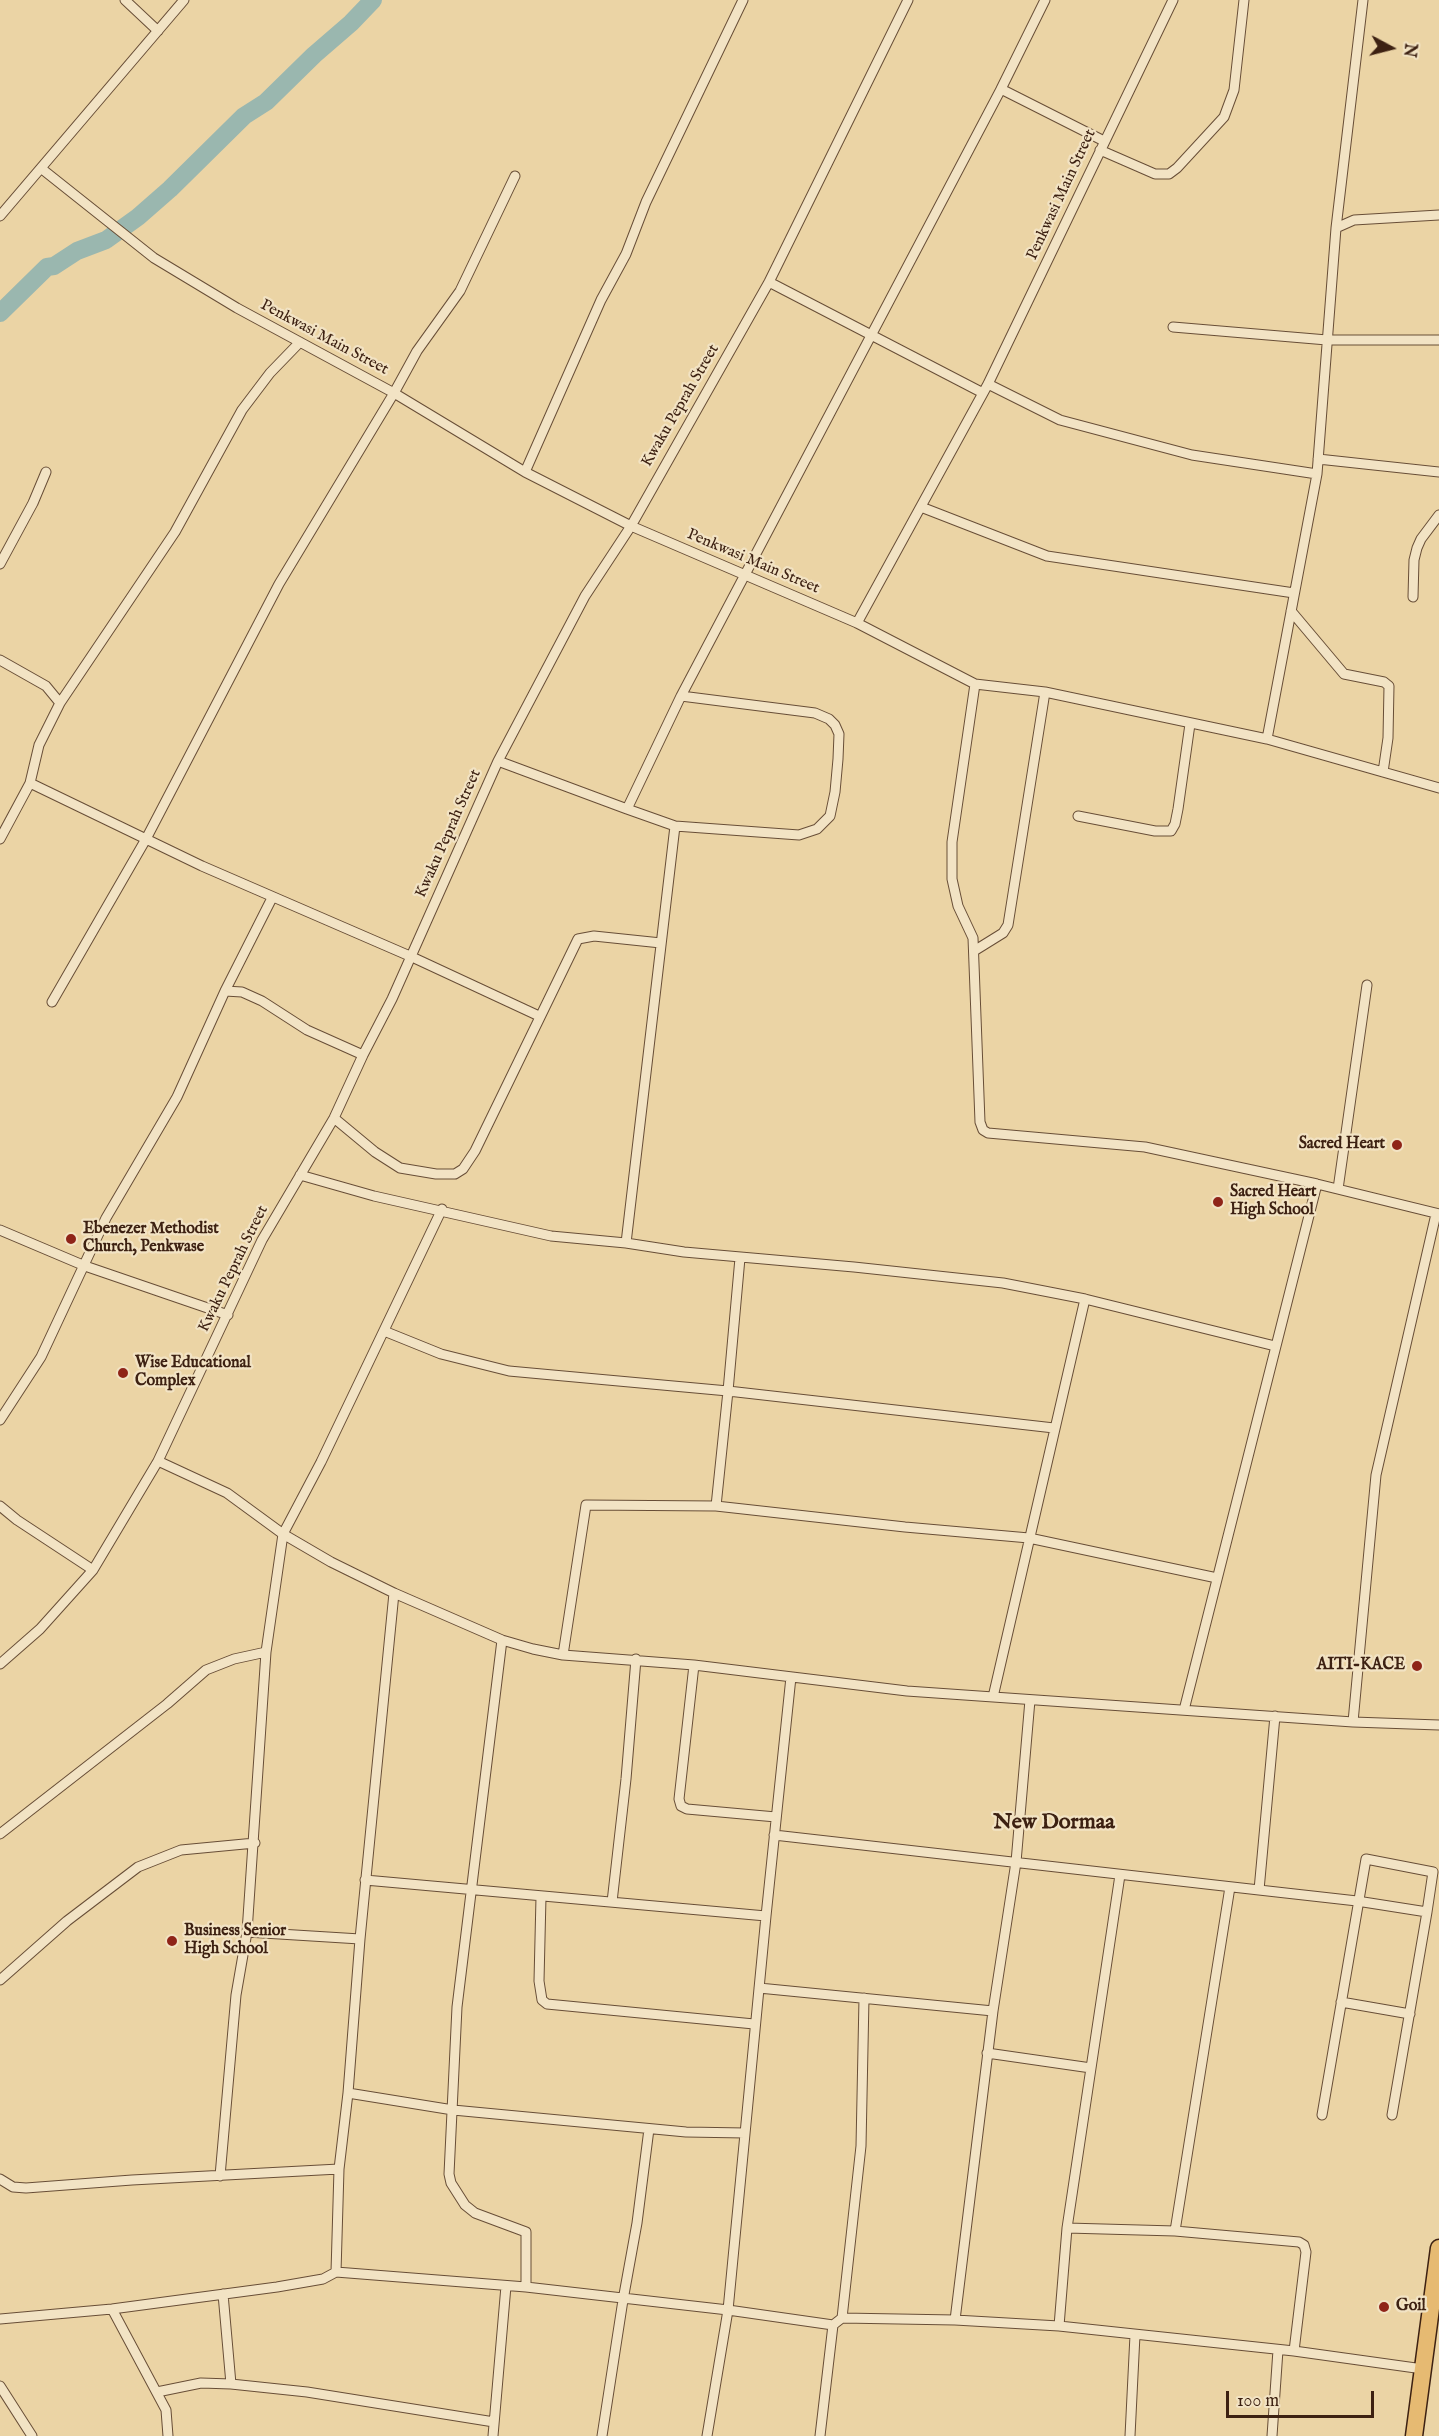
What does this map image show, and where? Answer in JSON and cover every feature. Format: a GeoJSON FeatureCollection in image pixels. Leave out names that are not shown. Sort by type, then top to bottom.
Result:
{"type":"FeatureCollection","features":[{"type":"Feature","properties":{"kind":"highway"},"geometry":{"type":"LineString","coordinates":[[1414,2436],[1438,2255]]}},
{"type":"Feature","properties":{"kind":"street"},"geometry":{"type":"LineString","coordinates":[[125,0],[158,31]]}},
{"type":"Feature","properties":{"kind":"street"},"geometry":{"type":"LineString","coordinates":[[0,216],[184,0]]}},
{"type":"Feature","properties":{"kind":"street"},"geometry":{"type":"LineString","coordinates":[[525,472],[601,300],[626,254],[646,202],[743,0]]}},
{"type":"Feature","properties":{"kind":"street","name":"Kwaku Peprah Street"},"geometry":{"type":"LineString","coordinates":[[0,1664],[40,1629],[93,1570],[158,1461],[262,1240],[334,1118],[412,957],[498,761],[585,596],[631,526],[769,282],[908,0]]}},
{"type":"Feature","properties":{"kind":"street"},"geometry":{"type":"LineString","coordinates":[[627,809],[681,696],[747,575],[1001,89],[1045,0]]}},
{"type":"Feature","properties":{"kind":"street","name":"Penkwasi Main Street"},"geometry":{"type":"LineString","coordinates":[[42,169],[154,258],[237,308],[394,393],[525,472],[631,526],[857,623],[988,384],[1173,0]]}},
{"type":"Feature","properties":{"kind":"street"},"geometry":{"type":"LineString","coordinates":[[1001,89],[1155,174],[1169,174],[1224,117],[1234,90],[1244,0]]}},
{"type":"Feature","properties":{"kind":"street"},"geometry":{"type":"LineString","coordinates":[[1267,739],[1317,474],[1336,228],[1363,0]]}},
{"type":"Feature","properties":{"kind":"street"},"geometry":{"type":"LineString","coordinates":[[52,1002],[146,839],[279,584],[417,351],[460,291],[514,176]]}},
{"type":"Feature","properties":{"kind":"street"},"geometry":{"type":"LineString","coordinates":[[1336,228],[1354,220],[1439,215]]}},
{"type":"Feature","properties":{"kind":"street"},"geometry":{"type":"LineString","coordinates":[[769,282],[983,393]]}},
{"type":"Feature","properties":{"kind":"street"},"geometry":{"type":"LineString","coordinates":[[1173,327],[1327,340],[1439,340]]}},
{"type":"Feature","properties":{"kind":"street"},"geometry":{"type":"LineString","coordinates":[[0,839],[30,783],[39,745],[60,703],[176,532],[242,410],[270,373],[300,342]]}},
{"type":"Feature","properties":{"kind":"street"},"geometry":{"type":"LineString","coordinates":[[988,384],[1060,420],[1192,454],[1317,474]]}},
{"type":"Feature","properties":{"kind":"street"},"geometry":{"type":"LineString","coordinates":[[1318,459],[1439,472]]}},
{"type":"Feature","properties":{"kind":"street"},"geometry":{"type":"LineString","coordinates":[[0,564],[33,503],[46,472]]}},
{"type":"Feature","properties":{"kind":"street"},"geometry":{"type":"LineString","coordinates":[[921,507],[1047,556],[1294,593]]}},
{"type":"Feature","properties":{"kind":"street"},"geometry":{"type":"LineString","coordinates":[[1413,597],[1414,560],[1417,548],[1439,515]]}},
{"type":"Feature","properties":{"kind":"street"},"geometry":{"type":"LineString","coordinates":[[1291,611],[1344,674],[1384,682],[1389,686],[1388,738],[1383,772]]}},
{"type":"Feature","properties":{"kind":"street"},"geometry":{"type":"LineString","coordinates":[[857,623],[975,684],[1045,693],[1267,739],[1439,788]]}},
{"type":"Feature","properties":{"kind":"street"},"geometry":{"type":"LineString","coordinates":[[0,660],[46,686],[60,703]]}},
{"type":"Feature","properties":{"kind":"street"},"geometry":{"type":"LineString","coordinates":[[975,684],[952,842],[952,879],[958,906],[973,938],[980,1122],[983,1130],[988,1133],[1145,1147],[1317,1184],[1437,1214],[1376,1475],[1353,1722]]}},
{"type":"Feature","properties":{"kind":"street"},"geometry":{"type":"LineString","coordinates":[[974,951],[1003,933],[1008,926],[1045,693]]}},
{"type":"Feature","properties":{"kind":"street"},"geometry":{"type":"LineString","coordinates":[[498,761],[675,826],[799,835],[817,828],[830,816],[835,792],[839,734],[836,725],[829,719],[815,713],[681,696]]}},
{"type":"Feature","properties":{"kind":"street"},"geometry":{"type":"LineString","coordinates":[[1078,816],[1155,831],[1172,831],[1176,824],[1190,724]]}},
{"type":"Feature","properties":{"kind":"street"},"geometry":{"type":"LineString","coordinates":[[30,783],[272,898],[412,957],[539,1016]]}},
{"type":"Feature","properties":{"kind":"street"},"geometry":{"type":"LineString","coordinates":[[626,1243],[675,826]]}},
{"type":"Feature","properties":{"kind":"street"},"geometry":{"type":"LineString","coordinates":[[0,1420],[41,1357],[106,1218],[177,1096],[225,991],[272,898]]}},
{"type":"Feature","properties":{"kind":"street"},"geometry":{"type":"LineString","coordinates":[[334,1118],[375,1152],[400,1168],[436,1174],[455,1174],[463,1169],[475,1151],[578,939],[594,936],[661,943]]}},
{"type":"Feature","properties":{"kind":"street"},"geometry":{"type":"LineString","coordinates":[[1338,1189],[1368,985]]}},
{"type":"Feature","properties":{"kind":"street"},"geometry":{"type":"LineString","coordinates":[[225,991],[242,992],[262,1001],[307,1030],[363,1055]]}},
{"type":"Feature","properties":{"kind":"street"},"geometry":{"type":"LineString","coordinates":[[300,1174],[374,1196],[442,1209],[551,1236],[740,1258],[854,1267],[1003,1283],[1085,1299],[1275,1346]]}},
{"type":"Feature","properties":{"kind":"street"},"geometry":{"type":"LineString","coordinates":[[1184,1710],[1317,1184]]}},
{"type":"Feature","properties":{"kind":"street"},"geometry":{"type":"LineString","coordinates":[[219,2176],[255,1843],[266,1652],[283,1534],[321,1462],[442,1209]]}},
{"type":"Feature","properties":{"kind":"street"},"geometry":{"type":"LineString","coordinates":[[0,1230],[85,1266],[228,1315]]}},
{"type":"Feature","properties":{"kind":"street"},"geometry":{"type":"LineString","coordinates":[[716,1506],[740,1258]]}},
{"type":"Feature","properties":{"kind":"street"},"geometry":{"type":"LineString","coordinates":[[993,1697],[1085,1299]]}},
{"type":"Feature","properties":{"kind":"street"},"geometry":{"type":"LineString","coordinates":[[384,1331],[441,1354],[509,1371],[728,1391],[1054,1428]]}},
{"type":"Feature","properties":{"kind":"street"},"geometry":{"type":"LineString","coordinates":[[158,1461],[227,1494],[283,1534],[331,1562],[394,1593],[502,1640],[563,1654],[694,1665],[907,1691],[1353,1722],[1439,1725]]}},
{"type":"Feature","properties":{"kind":"street"},"geometry":{"type":"LineString","coordinates":[[563,1654],[586,1505],[716,1506],[1029,1538],[1217,1578]]}},
{"type":"Feature","properties":{"kind":"street"},"geometry":{"type":"LineString","coordinates":[[1,1510],[93,1570]]}},
{"type":"Feature","properties":{"kind":"street"},"geometry":{"type":"LineString","coordinates":[[336,2272],[339,2169],[394,1593]]}},
{"type":"Feature","properties":{"kind":"street"},"geometry":{"type":"LineString","coordinates":[[502,1640],[457,2007],[449,2174],[451,2183],[465,2205],[475,2213],[526,2232],[526,2288]]}},
{"type":"Feature","properties":{"kind":"street"},"geometry":{"type":"LineString","coordinates":[[0,1834],[167,1704],[206,1670],[234,1659],[266,1652]]}},
{"type":"Feature","properties":{"kind":"street"},"geometry":{"type":"LineString","coordinates":[[612,1902],[626,1779],[636,1659]]}},
{"type":"Feature","properties":{"kind":"street"},"geometry":{"type":"LineString","coordinates":[[694,1665],[681,1806],[687,1809],[776,1817]]}},
{"type":"Feature","properties":{"kind":"street"},"geometry":{"type":"LineString","coordinates":[[707,2436],[728,2310],[754,2024],[791,1677]]}},
{"type":"Feature","properties":{"kind":"street"},"geometry":{"type":"LineString","coordinates":[[955,2320],[987,2053],[1016,1863],[1030,1700]]}},
{"type":"Feature","properties":{"kind":"street"},"geometry":{"type":"LineString","coordinates":[[1259,1890],[1275,1716]]}},
{"type":"Feature","properties":{"kind":"street"},"geometry":{"type":"LineString","coordinates":[[774,1835],[1357,1901],[1427,1912]]}},
{"type":"Feature","properties":{"kind":"street"},"geometry":{"type":"LineString","coordinates":[[0,1980],[67,1921],[138,1867],[181,1850],[255,1843]]}},
{"type":"Feature","properties":{"kind":"street"},"geometry":{"type":"LineString","coordinates":[[1322,2115],[1366,1859],[1433,1872],[1434,1875],[1392,2115]]}},
{"type":"Feature","properties":{"kind":"street"},"geometry":{"type":"LineString","coordinates":[[1059,2326],[1067,2228],[1120,1875]]}},
{"type":"Feature","properties":{"kind":"street"},"geometry":{"type":"LineString","coordinates":[[365,1880],[766,1916]]}},
{"type":"Feature","properties":{"kind":"street"},"geometry":{"type":"LineString","coordinates":[[1175,2232],[1230,1887]]}},
{"type":"Feature","properties":{"kind":"street"},"geometry":{"type":"LineString","coordinates":[[541,1897],[538,1981],[542,2000],[547,2004],[754,2024]]}},
{"type":"Feature","properties":{"kind":"street"},"geometry":{"type":"LineString","coordinates":[[247,1932],[360,1939]]}},
{"type":"Feature","properties":{"kind":"street"},"geometry":{"type":"LineString","coordinates":[[759,1988],[993,2011]]}},
{"type":"Feature","properties":{"kind":"street"},"geometry":{"type":"LineString","coordinates":[[842,2318],[861,2146],[864,1998]]}},
{"type":"Feature","properties":{"kind":"street"},"geometry":{"type":"LineString","coordinates":[[1341,2002],[1410,2014]]}},
{"type":"Feature","properties":{"kind":"street"},"geometry":{"type":"LineString","coordinates":[[987,2053],[1091,2067]]}},
{"type":"Feature","properties":{"kind":"street"},"geometry":{"type":"LineString","coordinates":[[348,2093],[453,2110],[649,2129],[745,2133]]}},
{"type":"Feature","properties":{"kind":"street"},"geometry":{"type":"LineString","coordinates":[[602,2436],[622,2300],[637,2223],[649,2129]]}},
{"type":"Feature","properties":{"kind":"street"},"geometry":{"type":"LineString","coordinates":[[0,2179],[13,2187],[26,2188],[339,2169]]}},
{"type":"Feature","properties":{"kind":"street"},"geometry":{"type":"LineString","coordinates":[[1067,2228],[1175,2232],[1299,2241],[1304,2245],[1306,2252],[1294,2351]]}},
{"type":"Feature","properties":{"kind":"street"},"geometry":{"type":"LineString","coordinates":[[0,2319],[112,2309],[312,2282],[336,2272],[526,2288],[728,2310],[833,2325]]}},
{"type":"Feature","properties":{"kind":"street"},"geometry":{"type":"LineString","coordinates":[[493,2436],[506,2286]]}},
{"type":"Feature","properties":{"kind":"street"},"geometry":{"type":"LineString","coordinates":[[223,2294],[231,2384]]}},
{"type":"Feature","properties":{"kind":"street"},"geometry":{"type":"LineString","coordinates":[[112,2309],[166,2410],[168,2436]]}},
{"type":"Feature","properties":{"kind":"street"},"geometry":{"type":"LineString","coordinates":[[820,2436],[833,2325],[842,2318],[955,2320],[1059,2326],[1135,2336],[1294,2351],[1423,2369]]}},
{"type":"Feature","properties":{"kind":"street"},"geometry":{"type":"LineString","coordinates":[[1130,2436],[1135,2336]]}},
{"type":"Feature","properties":{"kind":"street"},"geometry":{"type":"LineString","coordinates":[[1272,2436],[1278,2350]]}},
{"type":"Feature","properties":{"kind":"street"},"geometry":{"type":"LineString","coordinates":[[157,2392],[201,2383],[231,2384],[307,2392],[494,2422]]}},
{"type":"Feature","properties":{"kind":"street"},"geometry":{"type":"LineString","coordinates":[[0,2386],[32,2436]]}},
{"type":"Feature","properties":{"kind":"waterway"},"geometry":{"type":"LineString","coordinates":[[0,313],[47,267],[54,266],[77,251],[106,240],[138,217],[170,189],[244,116],[266,102],[373,0]]}},
{"type":"Feature","properties":{"kind":"place","name":"Sacred Heart"},"geometry":{"type":"Point","coordinates":[1397,1145]}},
{"type":"Feature","properties":{"kind":"place","name":"Sacred Heart High School"},"geometry":{"type":"Point","coordinates":[1218,1202]}},
{"type":"Feature","properties":{"kind":"place","name":"Ebenezer Methodist Church, Penkwase"},"geometry":{"type":"Point","coordinates":[71,1239]}},
{"type":"Feature","properties":{"kind":"place","name":"Wise Educational Complex"},"geometry":{"type":"Point","coordinates":[123,1373]}},
{"type":"Feature","properties":{"kind":"place","name":"AITI-KACE"},"geometry":{"type":"Point","coordinates":[1417,1666]}},
{"type":"Feature","properties":{"kind":"place","name":"Business Senior High School"},"geometry":{"type":"Point","coordinates":[172,1941]}},
{"type":"Feature","properties":{"kind":"place","name":"Goil"},"geometry":{"type":"Point","coordinates":[1384,2307]}},
{"type":"Feature","properties":{"kind":"district","name":"New Dormaa"},"geometry":{"type":"Point","coordinates":[1054,1823]}}]}
